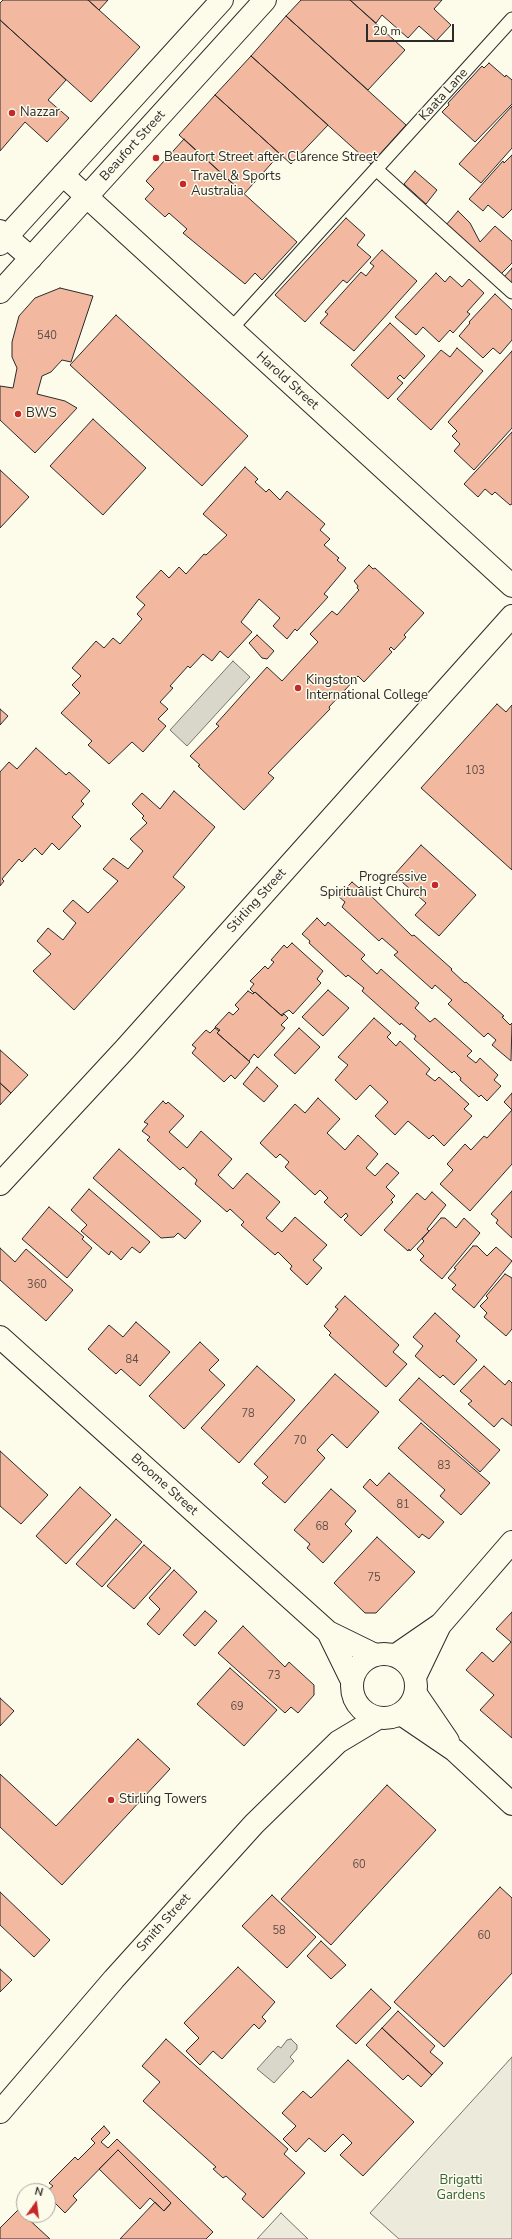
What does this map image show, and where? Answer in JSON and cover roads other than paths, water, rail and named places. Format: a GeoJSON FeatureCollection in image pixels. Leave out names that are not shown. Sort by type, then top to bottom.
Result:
{"type":"FeatureCollection","features":[{"type":"Feature","properties":{"kind":"street"},"geometry":{"type":"LineString","coordinates":[[31,258],[2,237],[63,175],[222,0]]}},
{"type":"Feature","properties":{"kind":"street","name":"Beaufort Street"},"geometry":{"type":"LineString","coordinates":[[0,292],[265,0]]}},
{"type":"Feature","properties":{"kind":"street","name":"Harold Street"},"geometry":{"type":"LineString","coordinates":[[63,175],[512,586]]}},
{"type":"Feature","properties":{"kind":"street","name":"Stirling Street"},"geometry":{"type":"LineString","coordinates":[[0,1184],[129,1044],[512,616]]}},
{"type":"Feature","properties":{"kind":"street","name":"Broome Street"},"geometry":{"type":"LineString","coordinates":[[0,1337],[328,1632],[385,1655]]}},
{"type":"Feature","properties":{"kind":"street"},"geometry":{"type":"LineString","coordinates":[[441,1624],[385,1655],[365,1660],[356,1670],[353,1691],[362,1709],[378,1718],[390,1718],[401,1714],[410,1707],[416,1685],[441,1624],[512,1542]]}},
{"type":"Feature","properties":{"kind":"street","name":"Broome Street"},"geometry":{"type":"LineString","coordinates":[[328,1632],[353,1691]]}},
{"type":"Feature","properties":{"kind":"street"},"geometry":{"type":"LineString","coordinates":[[385,1655],[405,1660],[412,1668],[416,1685],[454,1750]]}},
{"type":"Feature","properties":{"kind":"street","name":"Smith Street"},"geometry":{"type":"LineString","coordinates":[[338,1742],[353,1691]]}},
{"type":"Feature","properties":{"kind":"street"},"geometry":{"type":"LineString","coordinates":[[401,1714],[454,1750],[512,1804]]}},
{"type":"Feature","properties":{"kind":"street","name":"Smith Street"},"geometry":{"type":"LineString","coordinates":[[0,2112],[114,1979],[248,1830],[338,1742],[378,1718]]}},
{"type":"Feature","properties":{"kind":"lane","name":"Kaata Lane"},"geometry":{"type":"LineString","coordinates":[[231,329],[377,170],[512,19]]}},
{"type":"Feature","properties":{"kind":"lane"},"geometry":{"type":"LineString","coordinates":[[377,170],[512,292]]}},
{"type":"Feature","properties":{"kind":"place","name":"Nazzar"},"geometry":{"type":"Point","coordinates":[12,113]}},
{"type":"Feature","properties":{"kind":"place","name":"Beaufort Street after Clarence Street"},"geometry":{"type":"Point","coordinates":[156,158]}},
{"type":"Feature","properties":{"kind":"place","name":"Travel & Sports Australia"},"geometry":{"type":"Point","coordinates":[183,184]}},
{"type":"Feature","properties":{"kind":"place","name":"BWS"},"geometry":{"type":"Point","coordinates":[18,414]}},
{"type":"Feature","properties":{"kind":"place","name":"Kingston International College"},"geometry":{"type":"Point","coordinates":[298,688]}},
{"type":"Feature","properties":{"kind":"place","name":"Progressive Spiritualist Church"},"geometry":{"type":"Point","coordinates":[435,885]}},
{"type":"Feature","properties":{"kind":"place","name":"Stirling Towers"},"geometry":{"type":"Point","coordinates":[111,1800]}},
{"type":"Feature","properties":{"kind":"park label","name":"Brigatti Gardens"},"geometry":{"type":"Point","coordinates":[461,2188]}}]}
